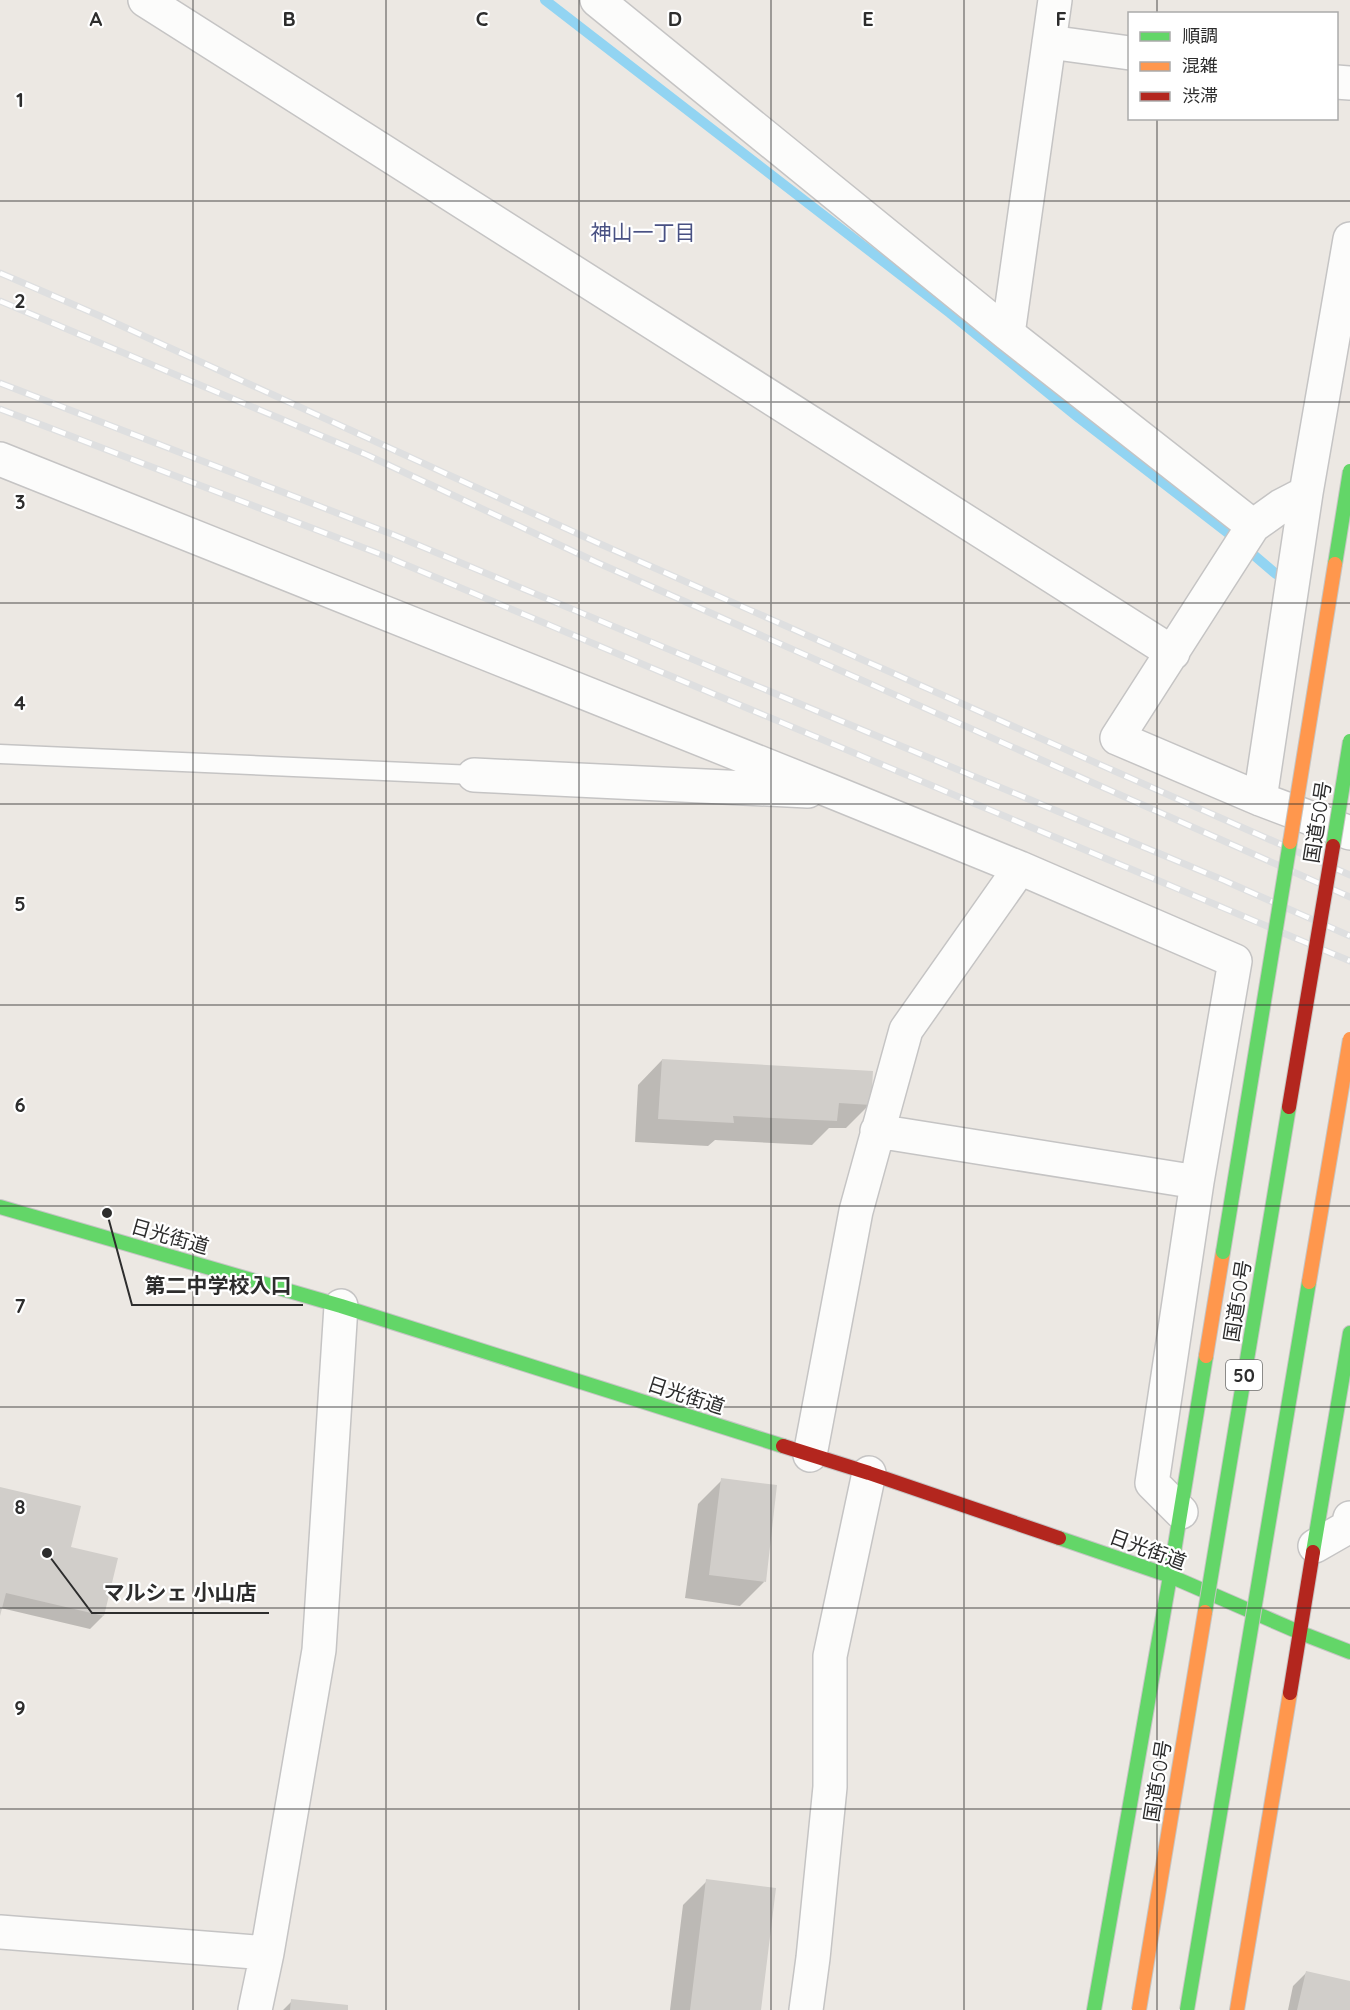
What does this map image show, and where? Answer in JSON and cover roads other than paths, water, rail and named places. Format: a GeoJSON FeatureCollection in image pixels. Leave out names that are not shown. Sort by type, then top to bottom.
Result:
{"type":"FeatureCollection","features":[{"type":"Feature","properties":{"kind":"main road"},"geometry":{"type":"LineString","coordinates":[[1094,2010],[1181,1512],[1350,471]]}},
{"type":"Feature","properties":{"kind":"main road","name":"国道50号"},"geometry":{"type":"LineString","coordinates":[[1138,2010],[1350,741]]}},
{"type":"Feature","properties":{"kind":"main road","name":"50"},"geometry":{"type":"LineString","coordinates":[[1187,2010],[1350,1039]]}},
{"type":"Feature","properties":{"kind":"main road","name":"日光街道"},"geometry":{"type":"LineString","coordinates":[[0,1207],[341,1306],[869,1473],[1170,1576],[1350,1652]]}},
{"type":"Feature","properties":{"kind":"main road"},"geometry":{"type":"LineString","coordinates":[[1237,2010],[1350,1333]]}},
{"type":"Feature","properties":{"kind":"street"},"geometry":{"type":"LineString","coordinates":[[145,0],[1173,653]]}},
{"type":"Feature","properties":{"kind":"street"},"geometry":{"type":"LineString","coordinates":[[597,0],[1008,334],[1252,526]]}},
{"type":"Feature","properties":{"kind":"street"},"geometry":{"type":"LineString","coordinates":[[1008,334],[1055,0]]}},
{"type":"Feature","properties":{"kind":"street"},"geometry":{"type":"LineString","coordinates":[[1049,42],[1128,53]]}},
{"type":"Feature","properties":{"kind":"street"},"geometry":{"type":"LineString","coordinates":[[1260,799],[1306,493],[1350,239]]}},
{"type":"Feature","properties":{"kind":"street"},"geometry":{"type":"LineString","coordinates":[[0,459],[1020,868],[1235,961],[1197,1182],[1152,1483],[1181,1512]]}},
{"type":"Feature","properties":{"kind":"street"},"geometry":{"type":"LineString","coordinates":[[1306,493],[1281,506],[1252,526],[1118,738],[1260,799],[1350,833]]}},
{"type":"Feature","properties":{"kind":"street"},"geometry":{"type":"LineString","coordinates":[[474,776],[833,792]]}},
{"type":"Feature","properties":{"kind":"street"},"geometry":{"type":"LineString","coordinates":[[810,1455],[856,1211],[906,1030],[1020,868]]}},
{"type":"Feature","properties":{"kind":"street"},"geometry":{"type":"LineString","coordinates":[[877,1131],[1197,1182]]}},
{"type":"Feature","properties":{"kind":"street"},"geometry":{"type":"LineString","coordinates":[[255,2010],[267,1953],[319,1650],[341,1306]]}},
{"type":"Feature","properties":{"kind":"street"},"geometry":{"type":"LineString","coordinates":[[806,2010],[830,1787],[830,1656],[869,1473]]}},
{"type":"Feature","properties":{"kind":"street"},"geometry":{"type":"LineString","coordinates":[[1315,1546],[1348,1527],[1350,1518]]}},
{"type":"Feature","properties":{"kind":"street"},"geometry":{"type":"LineString","coordinates":[[0,1932],[267,1953]]}},
{"type":"Feature","properties":{"kind":"lane"},"geometry":{"type":"LineString","coordinates":[[0,754],[474,776]]}},
{"type":"Feature","properties":{"kind":"waterway"},"geometry":{"type":"LineString","coordinates":[[545,0],[950,313],[1079,418],[1228,533],[1276,574]]}},
{"type":"Feature","properties":{"kind":"railway"},"geometry":{"type":"LineString","coordinates":[[0,273],[100,316],[598,543],[1350,875]]}},
{"type":"Feature","properties":{"kind":"railway"},"geometry":{"type":"LineString","coordinates":[[0,301],[367,455],[596,562],[1350,897]]}},
{"type":"Feature","properties":{"kind":"railway"},"geometry":{"type":"LineString","coordinates":[[0,383],[394,535],[1223,880],[1350,936]]}},
{"type":"Feature","properties":{"kind":"railway"},"geometry":{"type":"LineString","coordinates":[[0,409],[380,554],[1350,961]]}},
{"type":"Feature","properties":{"kind":"place","name":"第二中学校入口"},"geometry":{"type":"Point","coordinates":[107,1213]}},
{"type":"Feature","properties":{"kind":"place","name":"マルシェ 小山店"},"geometry":{"type":"Point","coordinates":[47,1553]}},
{"type":"Feature","properties":{"kind":"district","name":"神山一丁目"},"geometry":{"type":"Point","coordinates":[643,232]}}]}
